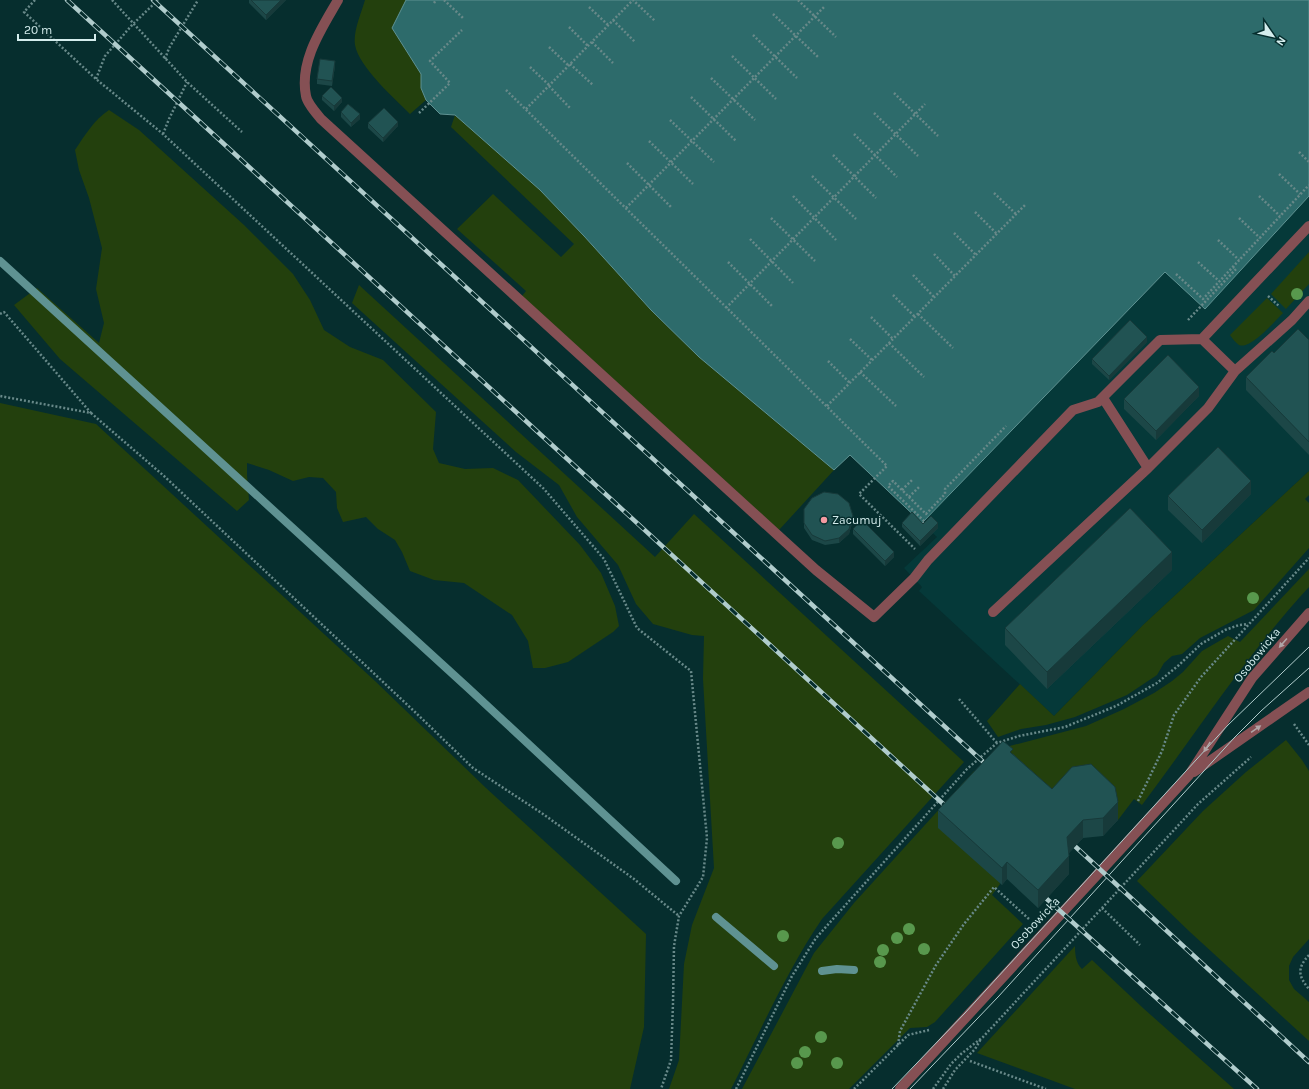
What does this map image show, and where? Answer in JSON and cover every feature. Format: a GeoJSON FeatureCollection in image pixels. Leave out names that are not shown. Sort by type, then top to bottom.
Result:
{"type":"FeatureCollection","features":[{"type":"Feature","properties":{"kind":"street"},"geometry":{"type":"LineString","coordinates":[[338,0],[314,42],[305,72],[306,97],[321,119],[810,565],[874,617],[914,578],[928,560],[1073,410],[1098,402],[1103,398],[1160,340],[1202,339],[1309,226]]}},
{"type":"Feature","properties":{"kind":"street"},"geometry":{"type":"LineString","coordinates":[[993,612],[1148,468],[1208,408],[1234,371],[1292,320],[1309,302]]}},
{"type":"Feature","properties":{"kind":"street"},"geometry":{"type":"LineString","coordinates":[[1202,339],[1234,371]]}},
{"type":"Feature","properties":{"kind":"street"},"geometry":{"type":"LineString","coordinates":[[1103,398],[1148,468]]}},
{"type":"Feature","properties":{"kind":"street","name":"Osobowicka"},"geometry":{"type":"LineString","coordinates":[[900,1089],[1189,775],[1252,678],[1309,613]]}},
{"type":"Feature","properties":{"kind":"street","name":"Osobowicka"},"geometry":{"type":"LineString","coordinates":[[1189,775],[1309,692]]}},
{"type":"Feature","properties":{"kind":"path"},"geometry":{"type":"LineString","coordinates":[[35,0],[24,12],[96,79],[163,134],[544,490],[604,559],[637,628],[691,670],[707,838],[703,877],[680,916],[674,946],[671,1060],[661,1089]]}},
{"type":"Feature","properties":{"kind":"path"},"geometry":{"type":"LineString","coordinates":[[112,0],[187,82],[242,132]]}},
{"type":"Feature","properties":{"kind":"path"},"geometry":{"type":"LineString","coordinates":[[96,79],[105,56],[133,24],[158,0]]}},
{"type":"Feature","properties":{"kind":"path"},"geometry":{"type":"LineString","coordinates":[[165,58],[169,48],[198,0]]}},
{"type":"Feature","properties":{"kind":"path"},"geometry":{"type":"LineString","coordinates":[[444,0],[463,18]]}},
{"type":"Feature","properties":{"kind":"path"},"geometry":{"type":"LineString","coordinates":[[526,109],[613,20],[629,1],[633,0],[655,21]]}},
{"type":"Feature","properties":{"kind":"path"},"geometry":{"type":"LineString","coordinates":[[798,0],[836,37]]}},
{"type":"Feature","properties":{"kind":"path"},"geometry":{"type":"LineString","coordinates":[[626,208],[825,6]]}},
{"type":"Feature","properties":{"kind":"path"},"geometry":{"type":"LineString","coordinates":[[589,7],[608,25]]}},
{"type":"Feature","properties":{"kind":"path"},"geometry":{"type":"LineString","coordinates":[[773,14],[818,57]]}},
{"type":"Feature","properties":{"kind":"path"},"geometry":{"type":"LineString","coordinates":[[613,20],[635,42]]}},
{"type":"Feature","properties":{"kind":"path"},"geometry":{"type":"LineString","coordinates":[[569,27],[588,46]]}},
{"type":"Feature","properties":{"kind":"path"},"geometry":{"type":"LineString","coordinates":[[420,113],[450,83],[430,61],[462,30]]}},
{"type":"Feature","properties":{"kind":"path"},"geometry":{"type":"LineString","coordinates":[[753,35],[797,78]]}},
{"type":"Feature","properties":{"kind":"path"},"geometry":{"type":"LineString","coordinates":[[592,42],[613,63]]}},
{"type":"Feature","properties":{"kind":"path"},"geometry":{"type":"LineString","coordinates":[[549,47],[593,85]]}},
{"type":"Feature","properties":{"kind":"path"},"geometry":{"type":"LineString","coordinates":[[732,56],[776,100]]}},
{"type":"Feature","properties":{"kind":"path"},"geometry":{"type":"LineString","coordinates":[[530,67],[570,108]]}},
{"type":"Feature","properties":{"kind":"path"},"geometry":{"type":"LineString","coordinates":[[711,78],[756,120]]}},
{"type":"Feature","properties":{"kind":"path"},"geometry":{"type":"LineString","coordinates":[[163,134],[187,82]]}},
{"type":"Feature","properties":{"kind":"path"},"geometry":{"type":"LineString","coordinates":[[506,90],[887,466],[859,494],[928,560]]}},
{"type":"Feature","properties":{"kind":"path"},"geometry":{"type":"LineString","coordinates":[[894,93],[938,136]]}},
{"type":"Feature","properties":{"kind":"path"},"geometry":{"type":"LineString","coordinates":[[692,98],[736,141]]}},
{"type":"Feature","properties":{"kind":"path"},"geometry":{"type":"LineString","coordinates":[[726,308],[925,104]]}},
{"type":"Feature","properties":{"kind":"path"},"geometry":{"type":"LineString","coordinates":[[874,113],[918,156]]}},
{"type":"Feature","properties":{"kind":"path"},"geometry":{"type":"LineString","coordinates":[[670,120],[714,162]]}},
{"type":"Feature","properties":{"kind":"path"},"geometry":{"type":"LineString","coordinates":[[854,134],[898,177]]}},
{"type":"Feature","properties":{"kind":"path"},"geometry":{"type":"LineString","coordinates":[[649,141],[693,184]]}},
{"type":"Feature","properties":{"kind":"path"},"geometry":{"type":"LineString","coordinates":[[1299,152],[1309,162]]}},
{"type":"Feature","properties":{"kind":"path"},"geometry":{"type":"LineString","coordinates":[[833,155],[876,198]]}},
{"type":"Feature","properties":{"kind":"path"},"geometry":{"type":"LineString","coordinates":[[627,163],[671,207]]}},
{"type":"Feature","properties":{"kind":"path"},"geometry":{"type":"LineString","coordinates":[[1279,174],[1300,194]]}},
{"type":"Feature","properties":{"kind":"path"},"geometry":{"type":"LineString","coordinates":[[812,176],[856,219]]}},
{"type":"Feature","properties":{"kind":"path"},"geometry":{"type":"LineString","coordinates":[[1176,274],[1203,299],[1309,185]]}},
{"type":"Feature","properties":{"kind":"path"},"geometry":{"type":"LineString","coordinates":[[994,193],[1016,214]]}},
{"type":"Feature","properties":{"kind":"path"},"geometry":{"type":"LineString","coordinates":[[792,196],[836,240]]}},
{"type":"Feature","properties":{"kind":"path"},"geometry":{"type":"LineString","coordinates":[[1259,196],[1280,216]]}},
{"type":"Feature","properties":{"kind":"path"},"geometry":{"type":"LineString","coordinates":[[827,406],[1025,205]]}},
{"type":"Feature","properties":{"kind":"path"},"geometry":{"type":"LineString","coordinates":[[975,212],[997,234]]}},
{"type":"Feature","properties":{"kind":"path"},"geometry":{"type":"LineString","coordinates":[[771,218],[815,262]]}},
{"type":"Feature","properties":{"kind":"path"},"geometry":{"type":"LineString","coordinates":[[1239,218],[1260,238]]}},
{"type":"Feature","properties":{"kind":"path"},"geometry":{"type":"LineString","coordinates":[[954,233],[976,255]]}},
{"type":"Feature","properties":{"kind":"path"},"geometry":{"type":"LineString","coordinates":[[750,239],[793,283]]}},
{"type":"Feature","properties":{"kind":"path"},"geometry":{"type":"LineString","coordinates":[[1218,240],[1239,260]]}},
{"type":"Feature","properties":{"kind":"path"},"geometry":{"type":"LineString","coordinates":[[934,254],[955,276]]}},
{"type":"Feature","properties":{"kind":"path"},"geometry":{"type":"LineString","coordinates":[[728,262],[772,306]]}},
{"type":"Feature","properties":{"kind":"path"},"geometry":{"type":"LineString","coordinates":[[1198,262],[1219,282]]}},
{"type":"Feature","properties":{"kind":"path"},"geometry":{"type":"LineString","coordinates":[[1201,306],[1236,269],[1233,266]]}},
{"type":"Feature","properties":{"kind":"path"},"geometry":{"type":"LineString","coordinates":[[913,275],[934,297]]}},
{"type":"Feature","properties":{"kind":"path"},"geometry":{"type":"LineString","coordinates":[[1255,283],[1292,320]]}},
{"type":"Feature","properties":{"kind":"path"},"geometry":{"type":"LineString","coordinates":[[893,295],[915,317]]}},
{"type":"Feature","properties":{"kind":"path"},"geometry":{"type":"LineString","coordinates":[[0,314],[4,312],[91,413],[164,476],[410,706],[473,768],[543,814],[634,879],[680,916]]}},
{"type":"Feature","properties":{"kind":"path"},"geometry":{"type":"LineString","coordinates":[[918,314],[953,348]]}},
{"type":"Feature","properties":{"kind":"path"},"geometry":{"type":"LineString","coordinates":[[871,317],[893,339]]}},
{"type":"Feature","properties":{"kind":"path"},"geometry":{"type":"LineString","coordinates":[[850,338],[872,360]]}},
{"type":"Feature","properties":{"kind":"path"},"geometry":{"type":"LineString","coordinates":[[890,343],[924,377]]}},
{"type":"Feature","properties":{"kind":"path"},"geometry":{"type":"LineString","coordinates":[[828,361],[850,383]]}},
{"type":"Feature","properties":{"kind":"path"},"geometry":{"type":"LineString","coordinates":[[860,372],[896,406]]}},
{"type":"Feature","properties":{"kind":"path"},"geometry":{"type":"LineString","coordinates":[[0,396],[91,413]]}},
{"type":"Feature","properties":{"kind":"path"},"geometry":{"type":"LineString","coordinates":[[920,527],[925,522],[888,486],[893,481],[926,514],[945,494],[945,489],[1006,426]]}},
{"type":"Feature","properties":{"kind":"path"},"geometry":{"type":"LineString","coordinates":[[902,490],[912,480]]}},
{"type":"Feature","properties":{"kind":"path"},"geometry":{"type":"LineString","coordinates":[[909,497],[919,487]]}},
{"type":"Feature","properties":{"kind":"path"},"geometry":{"type":"LineString","coordinates":[[907,541],[912,536]]}},
{"type":"Feature","properties":{"kind":"path"},"geometry":{"type":"LineString","coordinates":[[1135,806],[1162,751],[1174,716],[1200,677],[1309,558]]}},
{"type":"Feature","properties":{"kind":"path"},"geometry":{"type":"LineString","coordinates":[[736,1089],[792,976],[816,938],[891,852],[967,769],[997,743],[1019,736],[1065,727],[1116,706],[1157,683],[1201,644],[1225,630],[1238,625],[1248,624]]}},
{"type":"Feature","properties":{"kind":"path"},"geometry":{"type":"LineString","coordinates":[[959,699],[997,743]]}},
{"type":"Feature","properties":{"kind":"path"},"geometry":{"type":"LineString","coordinates":[[1288,728],[1299,720]]}},
{"type":"Feature","properties":{"kind":"path"},"geometry":{"type":"LineString","coordinates":[[1294,724],[1309,745]]}},
{"type":"Feature","properties":{"kind":"path"},"geometry":{"type":"LineString","coordinates":[[933,1089],[951,1064],[983,1037],[1198,804],[1252,756]]}},
{"type":"Feature","properties":{"kind":"path"},"geometry":{"type":"LineString","coordinates":[[898,1045],[900,1031],[936,965],[964,924],[994,887],[1030,920],[1025,926]]}},
{"type":"Feature","properties":{"kind":"path"},"geometry":{"type":"LineString","coordinates":[[1102,908],[1140,945]]}},
{"type":"Feature","properties":{"kind":"path"},"geometry":{"type":"LineString","coordinates":[[1309,955],[1303,961],[1300,968],[1300,975],[1309,989]]}},
{"type":"Feature","properties":{"kind":"path"},"geometry":{"type":"LineString","coordinates":[[854,1089],[908,1035],[933,1029]]}},
{"type":"Feature","properties":{"kind":"path"},"geometry":{"type":"LineString","coordinates":[[943,1089],[956,1070],[976,1049],[983,1037]]}},
{"type":"Feature","properties":{"kind":"path"},"geometry":{"type":"LineString","coordinates":[[970,1061],[1046,1089]]}},
{"type":"Feature","properties":{"kind":"shaded area"},"geometry":{"type":"Polygon","coordinates":[[[406,0],[1309,0],[1309,196],[1205,309],[1165,272],[922,523],[850,455],[834,470],[699,357],[651,310],[540,190],[455,115],[440,114],[426,100],[421,88],[421,74],[392,28],[406,0]]]}},
{"type":"Feature","properties":{"kind":"shaded area"},"geometry":{"type":"Polygon","coordinates":[[[1309,196],[1309,471],[1143,625],[1054,716],[919,591],[922,587],[904,568],[937,537],[922,523],[1165,272],[1205,309],[1309,196]]]}},
{"type":"Feature","properties":{"kind":"green space"},"geometry":{"type":"Polygon","coordinates":[[[365,0],[406,0],[392,28],[421,74],[421,88],[426,100],[410,114],[378,82],[358,54],[355,45],[355,34],[365,0]]]}},
{"type":"Feature","properties":{"kind":"green space"},"geometry":{"type":"Polygon","coordinates":[[[109,110],[139,130],[244,225],[293,274],[310,300],[324,330],[350,347],[383,360],[436,412],[433,449],[439,463],[465,469],[493,468],[518,480],[580,545],[601,573],[615,606],[619,626],[613,632],[568,662],[545,668],[533,668],[528,641],[512,615],[464,583],[434,580],[410,571],[395,540],[378,529],[366,517],[343,522],[337,508],[336,492],[323,478],[309,477],[293,481],[269,470],[247,463],[249,500],[237,511],[60,359],[14,305],[37,288],[99,343],[104,323],[96,289],[102,248],[89,198],[79,170],[75,150],[94,123],[109,110]]]}},
{"type":"Feature","properties":{"kind":"green space"},"geometry":{"type":"Polygon","coordinates":[[[455,115],[540,190],[651,310],[699,357],[834,470],[779,530],[522,296],[526,291],[457,229],[493,194],[561,257],[574,244],[451,127],[455,115]]]}},
{"type":"Feature","properties":{"kind":"green space"},"geometry":{"type":"Polygon","coordinates":[[[1309,252],[1309,284],[1286,309],[1271,294],[1309,252]]]}},
{"type":"Feature","properties":{"kind":"green space"},"geometry":{"type":"Polygon","coordinates":[[[359,285],[655,557],[694,514],[964,762],[822,919],[785,981],[731,1089],[669,1089],[679,1060],[684,964],[692,925],[714,868],[703,679],[704,636],[692,635],[653,624],[636,604],[618,565],[577,517],[559,485],[516,452],[352,303],[359,285]]]}},
{"type":"Feature","properties":{"kind":"green space"},"geometry":{"type":"Polygon","coordinates":[[[1267,298],[1283,313],[1256,339],[1244,345],[1239,345],[1230,335],[1267,298]]]}},
{"type":"Feature","properties":{"kind":"green space"},"geometry":{"type":"Polygon","coordinates":[[[0,403],[96,424],[375,681],[486,788],[646,934],[644,1027],[630,1089],[0,1089],[0,403]]]}},
{"type":"Feature","properties":{"kind":"green space"},"geometry":{"type":"Polygon","coordinates":[[[1309,471],[1309,495],[1305,499],[1309,503],[1309,548],[1254,610],[1200,638],[1182,654],[1172,656],[1164,663],[1157,675],[1127,695],[1075,717],[1046,725],[1021,729],[998,737],[987,721],[1020,684],[1054,716],[1143,625],[1309,471]]]}},
{"type":"Feature","properties":{"kind":"green space"},"geometry":{"type":"Polygon","coordinates":[[[1309,569],[1309,587],[1243,666],[1142,805],[1134,799],[1118,820],[1115,805],[1052,807],[1006,747],[1086,726],[1124,709],[1154,693],[1183,672],[1202,651],[1228,636],[1240,642],[1309,569]]]}},
{"type":"Feature","properties":{"kind":"green space"},"geometry":{"type":"Polygon","coordinates":[[[1286,740],[1309,771],[1309,939],[1293,957],[1289,966],[1289,980],[1294,989],[1309,1002],[1309,1041],[1190,932],[1137,881],[1203,811],[1246,772],[1286,740]]]}},
{"type":"Feature","properties":{"kind":"green space"},"geometry":{"type":"Polygon","coordinates":[[[974,771],[983,779],[1000,884],[992,895],[1023,924],[935,1022],[927,1027],[910,1028],[849,1089],[742,1089],[814,953],[854,903],[974,771]]]}},
{"type":"Feature","properties":{"kind":"green space"},"geometry":{"type":"Polygon","coordinates":[[[1075,946],[1076,959],[1082,969],[1092,960],[1143,1008],[1234,1089],[1075,1089],[977,1053],[1075,946]]]}},
{"type":"Feature","properties":{"kind":"building"},"geometry":{"type":"Polygon","coordinates":[[[251,0],[281,0],[266,15],[251,0]]]}},
{"type":"Feature","properties":{"kind":"building"},"geometry":{"type":"Polygon","coordinates":[[[320,59],[335,61],[332,81],[317,79],[320,59]]]}},
{"type":"Feature","properties":{"kind":"building"},"geometry":{"type":"Polygon","coordinates":[[[331,87],[342,98],[334,106],[322,96],[331,87]]]}},
{"type":"Feature","properties":{"kind":"building"},"geometry":{"type":"Polygon","coordinates":[[[348,104],[360,114],[351,123],[341,112],[348,104]]]}},
{"type":"Feature","properties":{"kind":"building"},"geometry":{"type":"Polygon","coordinates":[[[384,108],[398,122],[383,138],[368,123],[384,108]]]}},
{"type":"Feature","properties":{"kind":"building"},"geometry":{"type":"Polygon","coordinates":[[[1130,320],[1147,337],[1109,376],[1092,359],[1130,320]]]}},
{"type":"Feature","properties":{"kind":"building"},"geometry":{"type":"Polygon","coordinates":[[[1298,329],[1309,340],[1309,442],[1246,377],[1272,351],[1274,353],[1298,329]]]}},
{"type":"Feature","properties":{"kind":"building"},"geometry":{"type":"Polygon","coordinates":[[[1168,355],[1199,387],[1156,431],[1124,399],[1168,355]]]}},
{"type":"Feature","properties":{"kind":"building"},"geometry":{"type":"Polygon","coordinates":[[[1218,447],[1251,481],[1202,530],[1168,496],[1218,447]]]}},
{"type":"Feature","properties":{"kind":"building"},"geometry":{"type":"Polygon","coordinates":[[[824,492],[838,494],[849,503],[853,516],[849,529],[839,538],[825,541],[812,535],[804,523],[804,509],[812,498],[824,492]]]}},
{"type":"Feature","properties":{"kind":"building"},"geometry":{"type":"Polygon","coordinates":[[[1130,508],[1172,552],[1047,672],[1005,628],[1130,508]]]}},
{"type":"Feature","properties":{"kind":"building"},"geometry":{"type":"Polygon","coordinates":[[[912,512],[923,524],[931,516],[938,523],[920,541],[902,523],[912,512]]]}},
{"type":"Feature","properties":{"kind":"building"},"geometry":{"type":"Polygon","coordinates":[[[862,520],[894,552],[885,561],[853,529],[862,520]]]}},
{"type":"Feature","properties":{"kind":"building"},"geometry":{"type":"Polygon","coordinates":[[[1003,741],[1013,749],[1010,752],[1052,789],[1072,767],[1091,764],[1115,787],[1118,802],[1103,818],[1083,820],[1067,837],[1069,856],[1038,890],[1007,862],[1002,868],[938,810],[1003,741]]]}},
{"type":"Feature","properties":{"kind":"waterway"},"geometry":{"type":"LineString","coordinates":[[0,261],[467,687],[676,881]]}},
{"type":"Feature","properties":{"kind":"waterway"},"geometry":{"type":"LineString","coordinates":[[716,917],[774,966]]}},
{"type":"Feature","properties":{"kind":"waterway"},"geometry":{"type":"LineString","coordinates":[[822,971],[837,969],[854,970]]}},
{"type":"Feature","properties":{"kind":"tram line"},"geometry":{"type":"LineString","coordinates":[[892,1089],[965,1013],[1228,725],[1309,647]]}},
{"type":"Feature","properties":{"kind":"tram line"},"geometry":{"type":"LineString","coordinates":[[910,1089],[998,997],[1234,738],[1261,711],[1309,668]]}},
{"type":"Feature","properties":{"kind":"railway"},"geometry":{"type":"LineString","coordinates":[[67,0],[952,812]]}},
{"type":"Feature","properties":{"kind":"railway"},"geometry":{"type":"LineString","coordinates":[[153,0],[991,769]]}},
{"type":"Feature","properties":{"kind":"railway"},"geometry":{"type":"LineString","coordinates":[[1066,838],[1309,1062]]}},
{"type":"Feature","properties":{"kind":"railway"},"geometry":{"type":"LineString","coordinates":[[1038,891],[1257,1089]]}},
{"type":"Feature","properties":{"kind":"place","name":"Zacumuj"},"geometry":{"type":"Point","coordinates":[824,520]}}]}
